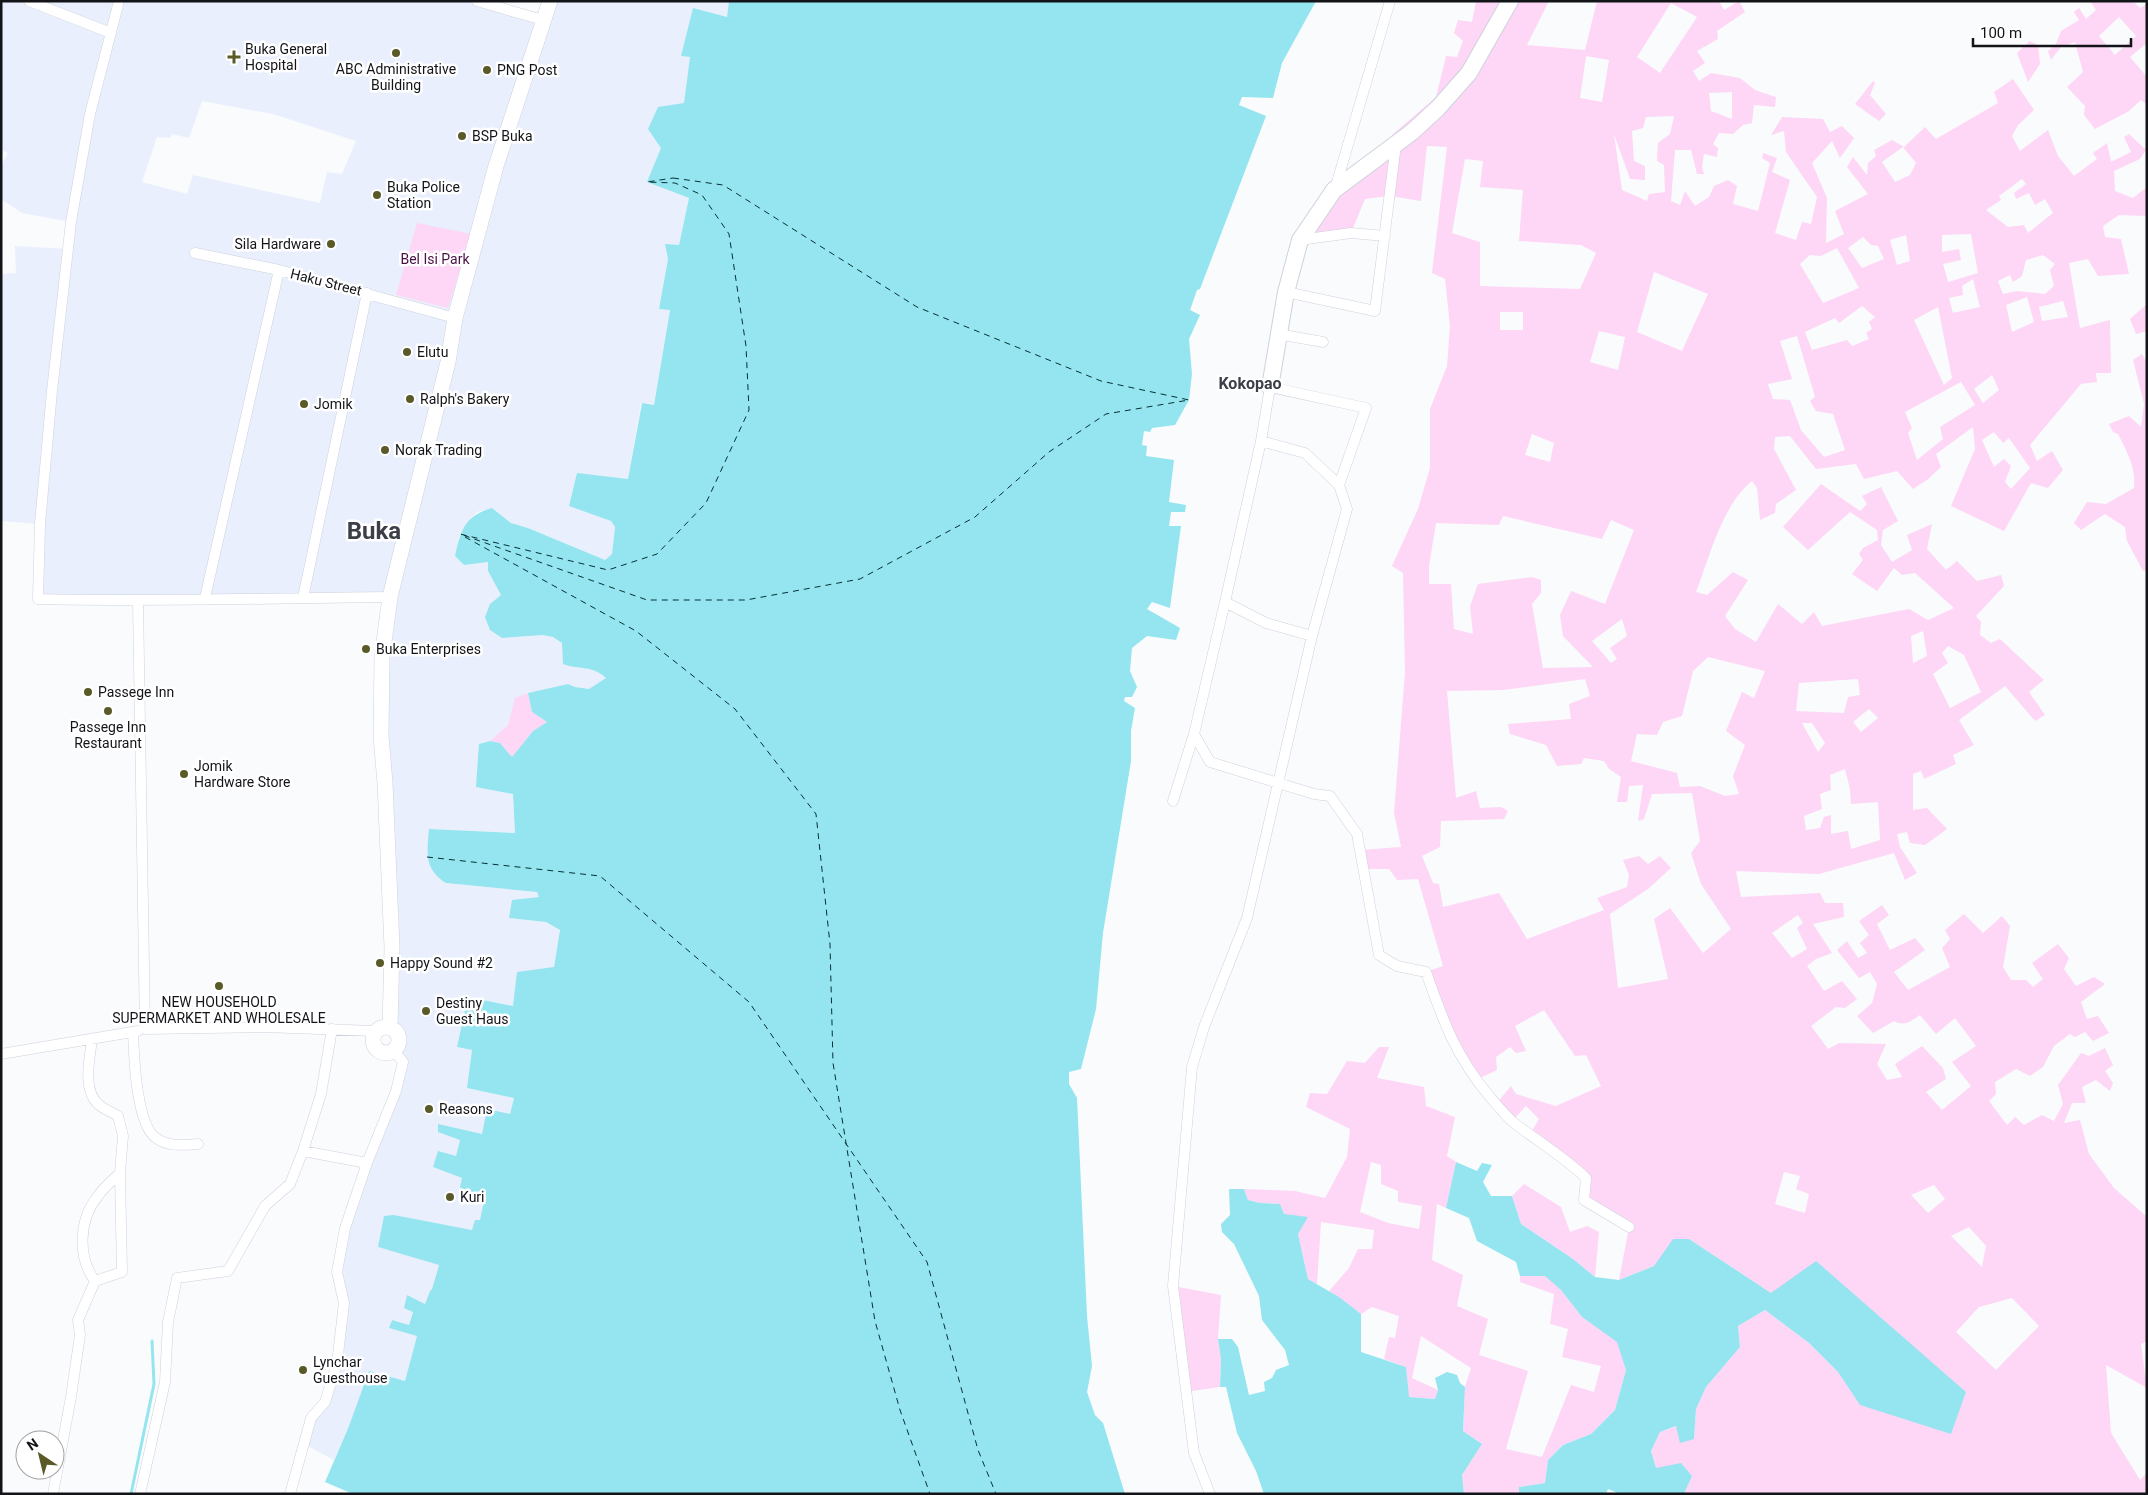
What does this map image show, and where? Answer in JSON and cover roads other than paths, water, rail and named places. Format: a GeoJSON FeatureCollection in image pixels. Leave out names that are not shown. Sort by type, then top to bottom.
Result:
{"type":"FeatureCollection","features":[{"type":"Feature","properties":{"kind":"main road"},"geometry":{"type":"LineString","coordinates":[[383,1029],[397,1033],[399,1040],[394,1050],[389,1053],[378,1052],[372,1042],[383,1029],[392,948],[385,783],[381,736],[382,657],[390,597],[448,362],[455,318],[496,166],[550,1]]}},
{"type":"Feature","properties":{"kind":"main road"},"geometry":{"type":"LineString","coordinates":[[1270,387],[1286,292],[1300,240],[1334,190],[1396,144],[1438,108],[1469,74],[1510,1]]}},
{"type":"Feature","properties":{"kind":"street"},"geometry":{"type":"LineString","coordinates":[[29,1],[111,33]]}},
{"type":"Feature","properties":{"kind":"street"},"geometry":{"type":"LineString","coordinates":[[119,1],[90,114],[71,222],[52,391],[40,524],[38,599],[138,602],[205,598],[390,597]]}},
{"type":"Feature","properties":{"kind":"street"},"geometry":{"type":"LineString","coordinates":[[477,1],[543,20]]}},
{"type":"Feature","properties":{"kind":"street"},"geometry":{"type":"LineString","coordinates":[[1334,190],[1390,1]]}},
{"type":"Feature","properties":{"kind":"street"},"geometry":{"type":"LineString","coordinates":[[1286,292],[1375,311],[1396,144]]}},
{"type":"Feature","properties":{"kind":"street"},"geometry":{"type":"LineString","coordinates":[[1300,240],[1351,233],[1384,236]]}},
{"type":"Feature","properties":{"kind":"street","name":"Haku Street"},"geometry":{"type":"LineString","coordinates":[[195,253],[279,270],[455,318]]}},
{"type":"Feature","properties":{"kind":"street"},"geometry":{"type":"LineString","coordinates":[[205,598],[279,270]]}},
{"type":"Feature","properties":{"kind":"street"},"geometry":{"type":"LineString","coordinates":[[303,598],[367,293]]}},
{"type":"Feature","properties":{"kind":"street"},"geometry":{"type":"LineString","coordinates":[[1278,334],[1324,342]]}},
{"type":"Feature","properties":{"kind":"street"},"geometry":{"type":"LineString","coordinates":[[1173,801],[1194,734],[1225,602],[1261,440],[1270,387],[1366,408],[1339,485]]}},
{"type":"Feature","properties":{"kind":"street"},"geometry":{"type":"LineString","coordinates":[[1210,1494],[1194,1453],[1173,1286],[1192,1067],[1204,1027],[1247,918],[1312,636],[1347,510],[1339,485],[1305,453],[1261,440]]}},
{"type":"Feature","properties":{"kind":"street"},"geometry":{"type":"LineString","coordinates":[[138,602],[146,1029]]}},
{"type":"Feature","properties":{"kind":"street"},"geometry":{"type":"LineString","coordinates":[[1225,602],[1266,623],[1312,636]]}},
{"type":"Feature","properties":{"kind":"street"},"geometry":{"type":"LineString","coordinates":[[1194,734],[1210,762],[1278,784],[1314,794],[1330,796],[1357,834],[1379,955],[1397,966],[1426,972],[1445,1028],[1462,1060],[1476,1080],[1512,1121],[1568,1161],[1586,1178],[1584,1200],[1629,1227]]}},
{"type":"Feature","properties":{"kind":"street"},"geometry":{"type":"LineString","coordinates":[[1,1054],[133,1033],[146,1029],[264,1027],[383,1029]]}},
{"type":"Feature","properties":{"kind":"street"},"geometry":{"type":"LineString","coordinates":[[140,1494],[165,1382],[168,1322],[177,1278],[228,1271],[265,1206],[290,1184],[303,1152],[321,1094],[332,1029]]}},
{"type":"Feature","properties":{"kind":"street"},"geometry":{"type":"LineString","coordinates":[[133,1033],[135,1080],[144,1119],[151,1134],[157,1139],[178,1145],[198,1144]]}},
{"type":"Feature","properties":{"kind":"street"},"geometry":{"type":"LineString","coordinates":[[53,1494],[71,1398],[80,1335],[78,1320],[95,1281],[122,1272],[120,1173],[122,1136],[118,1116],[98,1104],[92,1094],[88,1074],[92,1039]]}},
{"type":"Feature","properties":{"kind":"street"},"geometry":{"type":"LineString","coordinates":[[290,1494],[311,1418],[325,1402],[337,1363],[344,1304],[337,1272],[345,1228],[367,1163],[396,1091],[403,1062],[394,1050]]}},
{"type":"Feature","properties":{"kind":"street"},"geometry":{"type":"LineString","coordinates":[[303,1152],[367,1163]]}},
{"type":"Feature","properties":{"kind":"street"},"geometry":{"type":"LineString","coordinates":[[95,1281],[88,1273],[82,1253],[86,1218],[97,1196],[120,1173]]}},
{"type":"Feature","properties":{"kind":"water"},"geometry":{"type":"Polygon","coordinates":[[[729,1],[1316,1],[1282,63],[1273,98],[1242,97],[1239,105],[1266,116],[1200,289],[1197,290],[1190,310],[1200,315],[1189,339],[1192,374],[1189,400],[1175,425],[1152,428],[1150,432],[1144,431],[1142,445],[1147,446],[1146,456],[1174,460],[1169,502],[1186,505],[1185,512],[1171,512],[1169,526],[1181,526],[1170,608],[1152,602],[1147,609],[1180,628],[1176,640],[1147,636],[1132,648],[1130,671],[1137,687],[1132,697],[1125,697],[1124,701],[1135,708],[1131,731],[1131,761],[1103,933],[1096,1009],[1081,1069],[1069,1072],[1069,1084],[1077,1098],[1087,1316],[1092,1366],[1087,1392],[1095,1415],[1103,1423],[1125,1494],[353,1494],[325,1482],[349,1426],[369,1371],[405,1381],[417,1336],[389,1328],[392,1320],[409,1325],[413,1312],[404,1308],[407,1295],[425,1304],[432,1289],[439,1265],[378,1247],[384,1216],[394,1215],[472,1230],[475,1220],[480,1220],[484,1201],[480,1201],[481,1195],[464,1192],[460,1187],[462,1178],[433,1167],[438,1151],[456,1156],[460,1140],[438,1132],[438,1124],[482,1134],[487,1109],[510,1114],[514,1098],[467,1088],[472,1050],[457,1047],[468,997],[513,1006],[517,972],[554,967],[560,930],[546,922],[509,918],[512,900],[539,897],[537,892],[446,883],[439,878],[428,860],[429,829],[515,833],[513,794],[476,787],[479,744],[490,741],[500,743],[512,757],[533,731],[547,722],[532,712],[528,693],[568,684],[589,689],[606,678],[591,669],[563,664],[562,643],[553,637],[543,635],[502,638],[490,630],[485,617],[490,604],[501,595],[488,571],[488,562],[464,565],[455,556],[459,539],[465,525],[475,515],[492,508],[511,523],[528,528],[605,560],[612,554],[615,527],[611,521],[569,506],[577,473],[628,479],[642,403],[654,405],[670,310],[659,309],[668,259],[665,244],[679,245],[689,198],[647,182],[661,148],[648,129],[658,107],[684,103],[690,57],[681,56],[693,8],[727,17],[729,1]]]}},
{"type":"Feature","properties":{"kind":"water"},"geometry":{"type":"Polygon","coordinates":[[[1456,1162],[1477,1171],[1482,1163],[1492,1165],[1483,1182],[1491,1196],[1512,1196],[1521,1224],[1573,1259],[1595,1277],[1619,1280],[1654,1266],[1673,1239],[1689,1239],[1771,1293],[1816,1261],[1966,1392],[1951,1434],[1860,1405],[1838,1372],[1809,1343],[1765,1310],[1738,1326],[1740,1347],[1706,1387],[1696,1409],[1694,1439],[1680,1443],[1676,1426],[1660,1432],[1651,1451],[1656,1468],[1681,1463],[1692,1476],[1684,1494],[1620,1494],[1608,1489],[1606,1494],[1519,1494],[1519,1487],[1545,1483],[1548,1460],[1563,1445],[1591,1434],[1615,1410],[1626,1370],[1617,1342],[1582,1317],[1561,1290],[1545,1276],[1520,1276],[1516,1262],[1477,1241],[1469,1218],[1446,1208],[1456,1162]]]}},
{"type":"Feature","properties":{"kind":"water"},"geometry":{"type":"Polygon","coordinates":[[[1229,1189],[1244,1189],[1248,1200],[1280,1204],[1284,1214],[1308,1217],[1298,1234],[1308,1279],[1339,1297],[1361,1314],[1361,1352],[1406,1367],[1409,1397],[1435,1399],[1438,1390],[1435,1378],[1447,1372],[1457,1375],[1460,1383],[1465,1387],[1463,1431],[1482,1444],[1462,1475],[1464,1494],[1264,1494],[1256,1471],[1237,1433],[1226,1387],[1220,1387],[1221,1359],[1218,1339],[1232,1339],[1238,1347],[1249,1395],[1265,1391],[1264,1382],[1272,1378],[1276,1370],[1289,1365],[1285,1350],[1262,1320],[1259,1296],[1234,1244],[1222,1232],[1221,1224],[1230,1215],[1229,1189]]]}},
{"type":"Feature","properties":{"kind":"waterway"},"geometry":{"type":"LineString","coordinates":[[131,1494],[154,1384],[152,1341]]}},
{"type":"Feature","properties":{"kind":"place","name":"ABC Administrative Building"},"geometry":{"type":"Point","coordinates":[396,53]}},
{"type":"Feature","properties":{"kind":"place","name":"Buka General Hospital"},"geometry":{"type":"Point","coordinates":[234,57]}},
{"type":"Feature","properties":{"kind":"place","name":"PNG Post"},"geometry":{"type":"Point","coordinates":[487,70]}},
{"type":"Feature","properties":{"kind":"place","name":"BSP Buka"},"geometry":{"type":"Point","coordinates":[462,136]}},
{"type":"Feature","properties":{"kind":"place","name":"Buka Police Station"},"geometry":{"type":"Point","coordinates":[377,195]}},
{"type":"Feature","properties":{"kind":"place","name":"Sila Hardware"},"geometry":{"type":"Point","coordinates":[331,244]}},
{"type":"Feature","properties":{"kind":"place","name":"Elutu"},"geometry":{"type":"Point","coordinates":[407,352]}},
{"type":"Feature","properties":{"kind":"place","name":"Ralph's Bakery"},"geometry":{"type":"Point","coordinates":[410,399]}},
{"type":"Feature","properties":{"kind":"place","name":"Jomik"},"geometry":{"type":"Point","coordinates":[304,404]}},
{"type":"Feature","properties":{"kind":"place","name":"Norak Trading"},"geometry":{"type":"Point","coordinates":[385,450]}},
{"type":"Feature","properties":{"kind":"place","name":"Buka Enterprises"},"geometry":{"type":"Point","coordinates":[366,649]}},
{"type":"Feature","properties":{"kind":"place","name":"Passege Inn"},"geometry":{"type":"Point","coordinates":[88,692]}},
{"type":"Feature","properties":{"kind":"place","name":"Passege Inn Restaurant"},"geometry":{"type":"Point","coordinates":[108,711]}},
{"type":"Feature","properties":{"kind":"place","name":"Jomik Hardware Store"},"geometry":{"type":"Point","coordinates":[184,774]}},
{"type":"Feature","properties":{"kind":"place","name":"Happy Sound #2"},"geometry":{"type":"Point","coordinates":[380,963]}},
{"type":"Feature","properties":{"kind":"place","name":"NEW HOUSEHOLD SUPERMARKET AND WHOLESALE"},"geometry":{"type":"Point","coordinates":[219,986]}},
{"type":"Feature","properties":{"kind":"place","name":"Destiny Guest Haus"},"geometry":{"type":"Point","coordinates":[426,1011]}},
{"type":"Feature","properties":{"kind":"place","name":"Reasons"},"geometry":{"type":"Point","coordinates":[429,1109]}},
{"type":"Feature","properties":{"kind":"place","name":"Kuri"},"geometry":{"type":"Point","coordinates":[450,1197]}},
{"type":"Feature","properties":{"kind":"place","name":"Lynchar Guesthouse"},"geometry":{"type":"Point","coordinates":[303,1370]}},
{"type":"Feature","properties":{"kind":"district","name":"Kokopao"},"geometry":{"type":"Point","coordinates":[1250,383]}},
{"type":"Feature","properties":{"kind":"district","name":"Buka"},"geometry":{"type":"Point","coordinates":[374,531]}},
{"type":"Feature","properties":{"kind":"park label","name":"Bel Isi Park"},"geometry":{"type":"Point","coordinates":[435,259]}}]}
